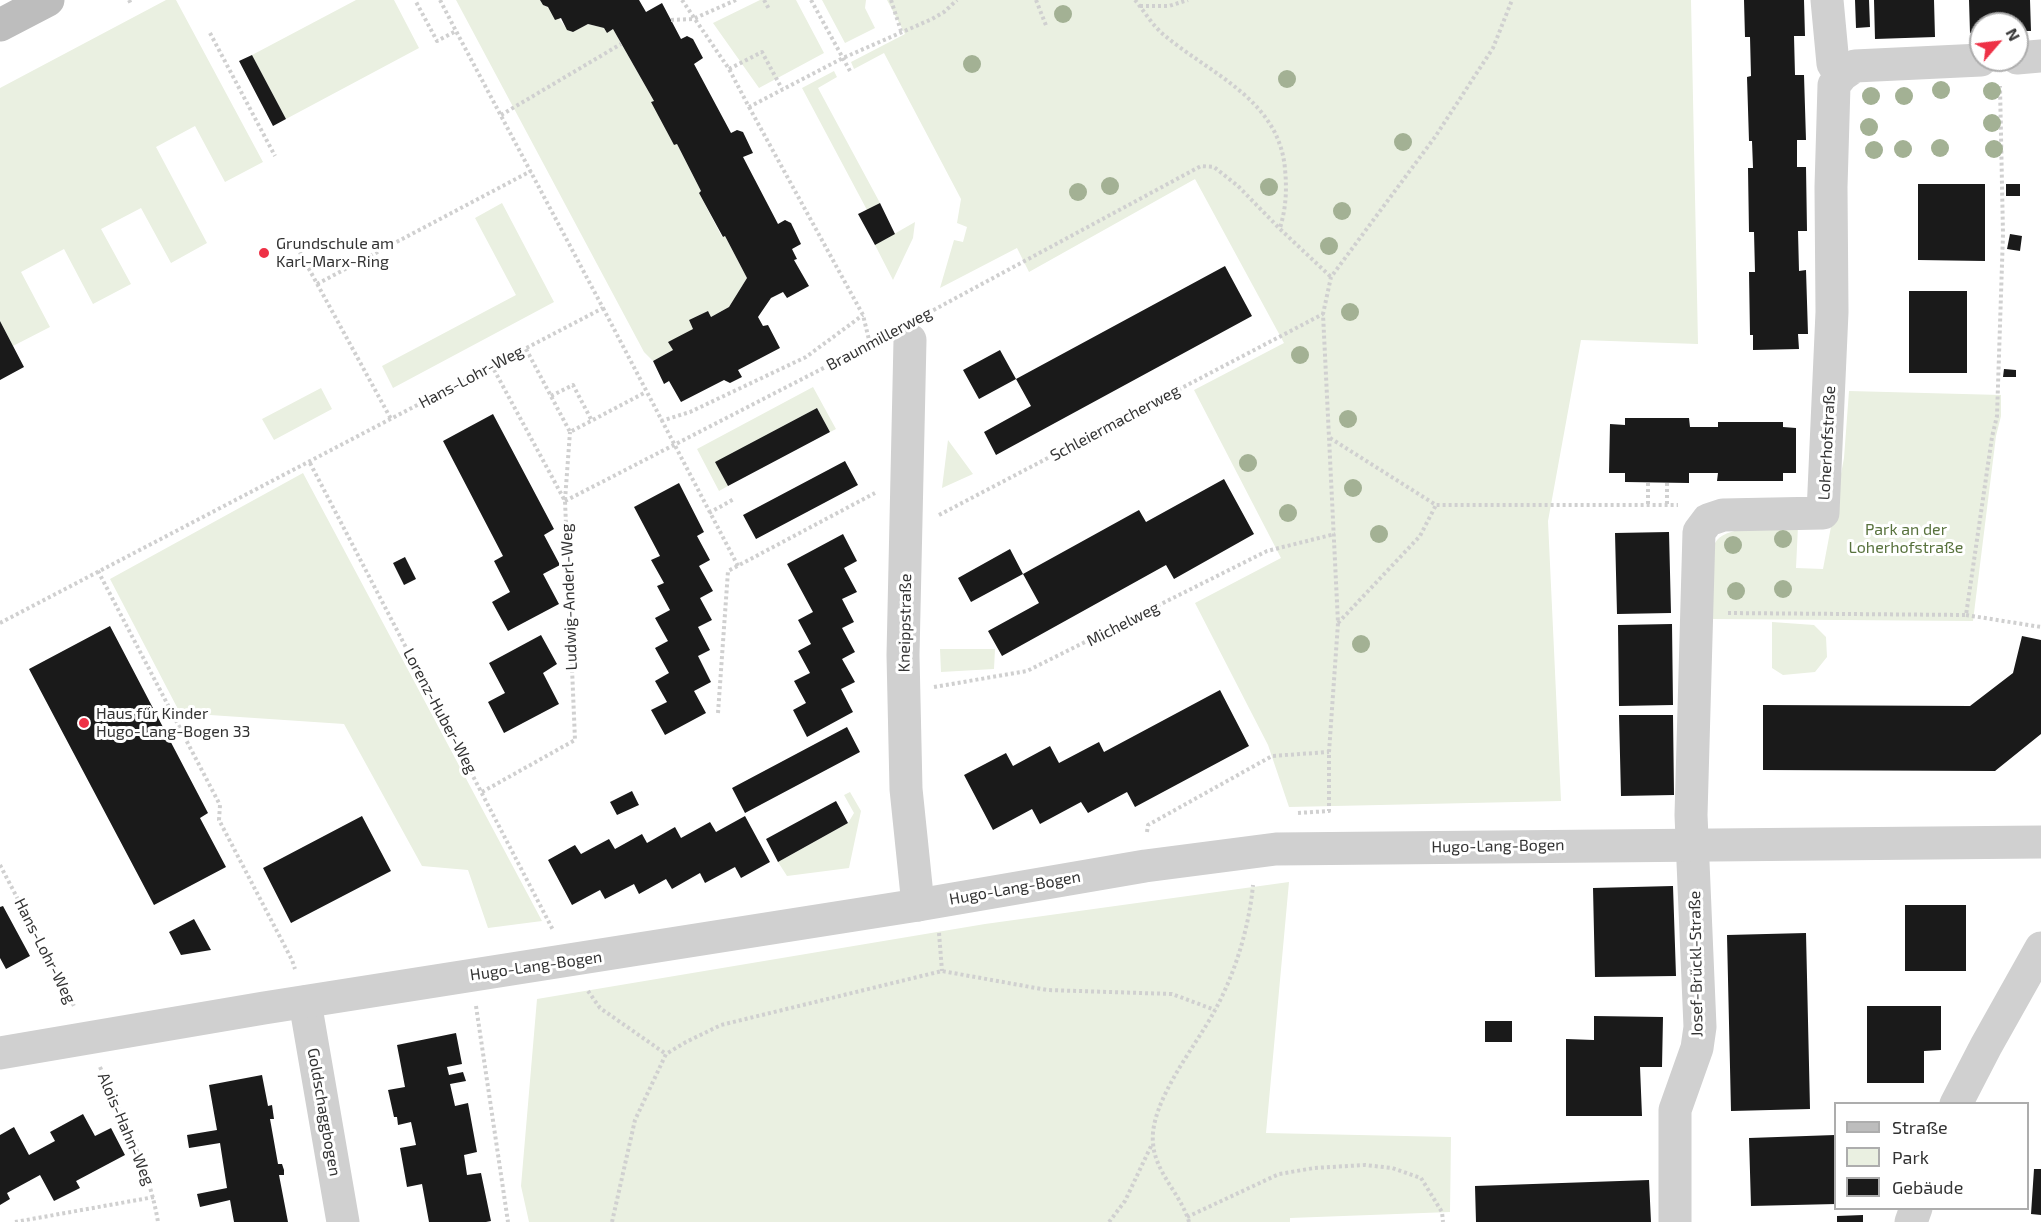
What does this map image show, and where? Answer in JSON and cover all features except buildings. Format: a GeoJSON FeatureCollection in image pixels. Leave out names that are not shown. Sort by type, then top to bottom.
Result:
{"type":"FeatureCollection","features":[{"type":"Feature","properties":{"kind":"main road"},"geometry":{"type":"LineString","coordinates":[[0,25],[48,0]]}},
{"type":"Feature","properties":{"kind":"street"},"geometry":{"type":"LineString","coordinates":[[1827,0],[1833,63],[1842,75],[1855,66],[1969,67]]}},
{"type":"Feature","properties":{"kind":"street","name":"Loherhofstraße"},"geometry":{"type":"LineString","coordinates":[[1708,520],[1723,515],[1823,513],[1832,324],[1834,85],[1842,75]]}},
{"type":"Feature","properties":{"kind":"street","name":"Kneippstraße"},"geometry":{"type":"LineString","coordinates":[[904,332],[908,476],[904,691],[906,789],[918,905]]}},
{"type":"Feature","properties":{"kind":"street"},"geometry":{"type":"LineString","coordinates":[[1694,846],[1691,814],[1699,532],[1708,520]]}},
{"type":"Feature","properties":{"kind":"street","name":"Hugo-Lang-Bogen"},"geometry":{"type":"LineString","coordinates":[[0,1053],[471,975],[567,962],[918,905],[1145,866],[1276,849],[2041,842]]}},
{"type":"Feature","properties":{"kind":"street","name":"Josef-Brückl-Straße"},"geometry":{"type":"LineString","coordinates":[[1675,1222],[1675,1110],[1697,1048],[1700,1027],[1694,846]]}},
{"type":"Feature","properties":{"kind":"street"},"geometry":{"type":"LineString","coordinates":[[1957,1102],[2041,948]]}},
{"type":"Feature","properties":{"kind":"street","name":"Goldschaggbogen"},"geometry":{"type":"LineString","coordinates":[[305,1002],[343,1222]]}},
{"type":"Feature","properties":{"kind":"path"},"geometry":{"type":"LineString","coordinates":[[415,0],[437,41],[456,31]]}},
{"type":"Feature","properties":{"kind":"path"},"geometry":{"type":"LineString","coordinates":[[440,0],[738,566]]}},
{"type":"Feature","properties":{"kind":"path"},"geometry":{"type":"LineString","coordinates":[[682,0],[729,69],[863,315],[870,344]]}},
{"type":"Feature","properties":{"kind":"path"},"geometry":{"type":"LineString","coordinates":[[671,20],[693,19],[736,0]]}},
{"type":"Feature","properties":{"kind":"path"},"geometry":{"type":"LineString","coordinates":[[764,0],[769,9]]}},
{"type":"Feature","properties":{"kind":"path"},"geometry":{"type":"LineString","coordinates":[[811,0],[850,71]]}},
{"type":"Feature","properties":{"kind":"path"},"geometry":{"type":"LineString","coordinates":[[891,0],[901,32]]}},
{"type":"Feature","properties":{"kind":"path"},"geometry":{"type":"LineString","coordinates":[[749,107],[843,58],[938,16],[957,0]]}},
{"type":"Feature","properties":{"kind":"path"},"geometry":{"type":"LineString","coordinates":[[1036,0],[1047,28]]}},
{"type":"Feature","properties":{"kind":"path"},"geometry":{"type":"LineString","coordinates":[[1135,0],[1162,34],[1246,95],[1261,110],[1274,130],[1283,152],[1286,208],[1280,229],[1331,277]]}},
{"type":"Feature","properties":{"kind":"path"},"geometry":{"type":"LineString","coordinates":[[1140,6],[1169,6],[1188,0]]}},
{"type":"Feature","properties":{"kind":"path"},"geometry":{"type":"LineString","coordinates":[[1295,813],[1329,812],[1329,752],[1338,622],[1323,314],[1331,277],[1435,137],[1487,58],[1512,0]]}},
{"type":"Feature","properties":{"kind":"path"},"geometry":{"type":"LineString","coordinates":[[210,33],[275,156]]}},
{"type":"Feature","properties":{"kind":"path"},"geometry":{"type":"LineString","coordinates":[[501,116],[621,44]]}},
{"type":"Feature","properties":{"kind":"path"},"geometry":{"type":"LineString","coordinates":[[729,69],[762,52],[782,89]]}},
{"type":"Feature","properties":{"kind":"path"},"geometry":{"type":"LineString","coordinates":[[1966,615],[1997,416],[2003,234],[1999,72]]}},
{"type":"Feature","properties":{"kind":"path","name":"Braunmillerweg"},"geometry":{"type":"LineString","coordinates":[[565,501],[870,344],[904,332],[1201,166],[1214,167],[1238,186],[1280,229]]}},
{"type":"Feature","properties":{"kind":"path"},"geometry":{"type":"LineString","coordinates":[[317,284],[531,171]]}},
{"type":"Feature","properties":{"kind":"path"},"geometry":{"type":"LineString","coordinates":[[297,247],[391,419]]}},
{"type":"Feature","properties":{"kind":"path","name":"Hans-Lohr-Weg"},"geometry":{"type":"LineString","coordinates":[[0,623],[603,308]]}},
{"type":"Feature","properties":{"kind":"path","name":"Schleiermacherweg"},"geometry":{"type":"LineString","coordinates":[[906,532],[1323,314]]}},
{"type":"Feature","properties":{"kind":"path"},"geometry":{"type":"LineString","coordinates":[[661,421],[690,412],[806,357],[863,315]]}},
{"type":"Feature","properties":{"kind":"path"},"geometry":{"type":"LineString","coordinates":[[526,349],[570,432],[565,501]]}},
{"type":"Feature","properties":{"kind":"path","name":"Ludwig-Anderl-Weg"},"geometry":{"type":"LineString","coordinates":[[482,792],[575,740],[565,501],[492,366]]}},
{"type":"Feature","properties":{"kind":"path"},"geometry":{"type":"LineString","coordinates":[[551,396],[573,385],[592,421]]}},
{"type":"Feature","properties":{"kind":"path"},"geometry":{"type":"LineString","coordinates":[[570,432],[646,392]]}},
{"type":"Feature","properties":{"kind":"path"},"geometry":{"type":"LineString","coordinates":[[1330,438],[1436,505],[1693,505],[1708,520]]}},
{"type":"Feature","properties":{"kind":"path","name":"Lorenz-Huber-Weg"},"geometry":{"type":"LineString","coordinates":[[310,463],[549,921],[567,962],[600,1008],[666,1054]]}},
{"type":"Feature","properties":{"kind":"path"},"geometry":{"type":"LineString","coordinates":[[718,713],[728,571],[908,476]]}},
{"type":"Feature","properties":{"kind":"path"},"geometry":{"type":"LineString","coordinates":[[1648,483],[1648,505]]}},
{"type":"Feature","properties":{"kind":"path"},"geometry":{"type":"LineString","coordinates":[[1667,483],[1667,505]]}},
{"type":"Feature","properties":{"kind":"path"},"geometry":{"type":"LineString","coordinates":[[710,513],[734,499]]}},
{"type":"Feature","properties":{"kind":"path"},"geometry":{"type":"LineString","coordinates":[[1338,622],[1420,536],[1436,505]]}},
{"type":"Feature","properties":{"kind":"path","name":"Michelweg"},"geometry":{"type":"LineString","coordinates":[[904,691],[1028,672],[1267,551],[1335,534]]}},
{"type":"Feature","properties":{"kind":"path"},"geometry":{"type":"LineString","coordinates":[[98,571],[220,805],[219,820],[292,960],[305,1002]]}},
{"type":"Feature","properties":{"kind":"path"},"geometry":{"type":"LineString","coordinates":[[1697,612],[1966,615],[2041,627]]}},
{"type":"Feature","properties":{"kind":"path"},"geometry":{"type":"LineString","coordinates":[[1145,866],[1148,825],[1272,756],[1329,752]]}},
{"type":"Feature","properties":{"kind":"path","name":"Hans-Lohr-Weg"},"geometry":{"type":"LineString","coordinates":[[0,865],[74,1006],[87,1038]]}},
{"type":"Feature","properties":{"kind":"path"},"geometry":{"type":"LineString","coordinates":[[1109,1222],[1125,1201],[1152,1142],[1158,1107],[1215,1010],[1240,951],[1252,902],[1253,883]]}},
{"type":"Feature","properties":{"kind":"path"},"geometry":{"type":"LineString","coordinates":[[612,1222],[635,1119],[666,1054],[721,1025],[942,971],[1047,990],[1172,994],[1215,1010]]}},
{"type":"Feature","properties":{"kind":"path"},"geometry":{"type":"LineString","coordinates":[[471,975],[508,1222]]}},
{"type":"Feature","properties":{"kind":"path","name":"Alois-Hahn-Weg"},"geometry":{"type":"LineString","coordinates":[[87,1038],[139,1156],[154,1197],[158,1222]]}},
{"type":"Feature","properties":{"kind":"path"},"geometry":{"type":"LineString","coordinates":[[1152,1142],[1156,1160],[1188,1220],[1279,1174],[1314,1168],[1365,1165],[1392,1168],[1421,1178],[1442,1212],[1443,1222]]}},
{"type":"Feature","properties":{"kind":"path"},"geometry":{"type":"LineString","coordinates":[[15,1222],[154,1197]]}},
{"type":"Feature","properties":{"kind":"green space"},"geometry":{"type":"Polygon","coordinates":[[[166,0],[176,0],[263,162],[225,182],[195,126],[156,147],[207,243],[171,263],[141,208],[101,229],[131,284],[93,304],[64,249],[21,272],[50,327],[13,346],[0,321],[0,88],[166,0]]]}},
{"type":"Feature","properties":{"kind":"green space"},"geometry":{"type":"Polygon","coordinates":[[[356,0],[394,0],[419,48],[286,119],[252,55],[356,0]]]}},
{"type":"Feature","properties":{"kind":"green space"},"geometry":{"type":"Polygon","coordinates":[[[456,0],[540,0],[572,32],[588,24],[604,28],[607,33],[613,29],[654,101],[652,102],[674,145],[677,144],[722,237],[725,236],[747,278],[729,307],[711,317],[708,311],[689,320],[693,329],[669,343],[673,350],[653,361],[644,352],[456,0]]]}},
{"type":"Feature","properties":{"kind":"green space"},"geometry":{"type":"Polygon","coordinates":[[[760,0],[796,0],[824,53],[759,88],[713,23],[760,0]]]}},
{"type":"Feature","properties":{"kind":"green space"},"geometry":{"type":"Polygon","coordinates":[[[822,0],[866,0],[865,8],[875,28],[845,43],[822,0]]]}},
{"type":"Feature","properties":{"kind":"green space"},"geometry":{"type":"Polygon","coordinates":[[[887,0],[1691,0],[1698,344],[1581,340],[1548,521],[1561,801],[1289,807],[1268,745],[1195,603],[1281,558],[1194,390],[1284,343],[1195,179],[1029,272],[1017,248],[940,288],[954,240],[963,242],[967,227],[957,223],[961,199],[884,53],[854,69],[851,62],[905,34],[887,0]]]}},
{"type":"Feature","properties":{"kind":"green space"},"geometry":{"type":"Polygon","coordinates":[[[834,71],[837,77],[818,88],[880,203],[867,210],[802,88],[834,71]]]}},
{"type":"Feature","properties":{"kind":"green space"},"geometry":{"type":"Polygon","coordinates":[[[502,203],[554,302],[393,388],[382,366],[516,295],[475,218],[502,203]]]}},
{"type":"Feature","properties":{"kind":"green space"},"geometry":{"type":"Polygon","coordinates":[[[915,222],[913,238],[893,280],[875,245],[915,222]]]}},
{"type":"Feature","properties":{"kind":"green space"},"geometry":{"type":"Polygon","coordinates":[[[813,387],[836,429],[830,432],[817,408],[716,462],[728,486],[719,491],[697,449],[813,387]]]}},
{"type":"Feature","properties":{"kind":"green space"},"geometry":{"type":"Polygon","coordinates":[[[321,388],[332,409],[274,440],[262,419],[321,388]]]}},
{"type":"Feature","properties":{"kind":"green space","name":"Park an der Loherhofstraße"},"geometry":{"type":"Polygon","coordinates":[[[1849,391],[2001,395],[2001,416],[1996,436],[1973,621],[1709,619],[1708,578],[1711,556],[1717,540],[1723,535],[1743,529],[1798,526],[1796,568],[1823,569],[1844,458],[1849,391]]]}},
{"type":"Feature","properties":{"kind":"green space"},"geometry":{"type":"Polygon","coordinates":[[[948,440],[973,474],[942,488],[948,440]]]}},
{"type":"Feature","properties":{"kind":"green space"},"geometry":{"type":"Polygon","coordinates":[[[303,473],[542,921],[488,928],[468,870],[422,866],[344,724],[180,713],[110,579],[303,473]]]}},
{"type":"Feature","properties":{"kind":"green space"},"geometry":{"type":"Polygon","coordinates":[[[1772,622],[1814,625],[1826,637],[1827,657],[1815,672],[1783,675],[1772,668],[1772,622]]]}},
{"type":"Feature","properties":{"kind":"green space"},"geometry":{"type":"Polygon","coordinates":[[[940,649],[995,649],[994,669],[941,672],[940,649]]]}},
{"type":"Feature","properties":{"kind":"green space"},"geometry":{"type":"Polygon","coordinates":[[[850,792],[861,811],[849,868],[787,876],[778,862],[848,823],[854,813],[844,795],[850,792]]]}},
{"type":"Feature","properties":{"kind":"green space"},"geometry":{"type":"Polygon","coordinates":[[[1289,882],[1266,1133],[1451,1137],[1450,1212],[1290,1218],[1290,1222],[529,1222],[521,1186],[537,999],[985,924],[1289,882]]]}},
{"type":"Feature","properties":{"kind":"place","name":"Grundschule am Karl-Marx-Ring"},"geometry":{"type":"Point","coordinates":[264,253]}},
{"type":"Feature","properties":{"kind":"place","name":"Haus für Kinder Hugo-Lang-Bogen 33"},"geometry":{"type":"Point","coordinates":[84,723]}}]}
